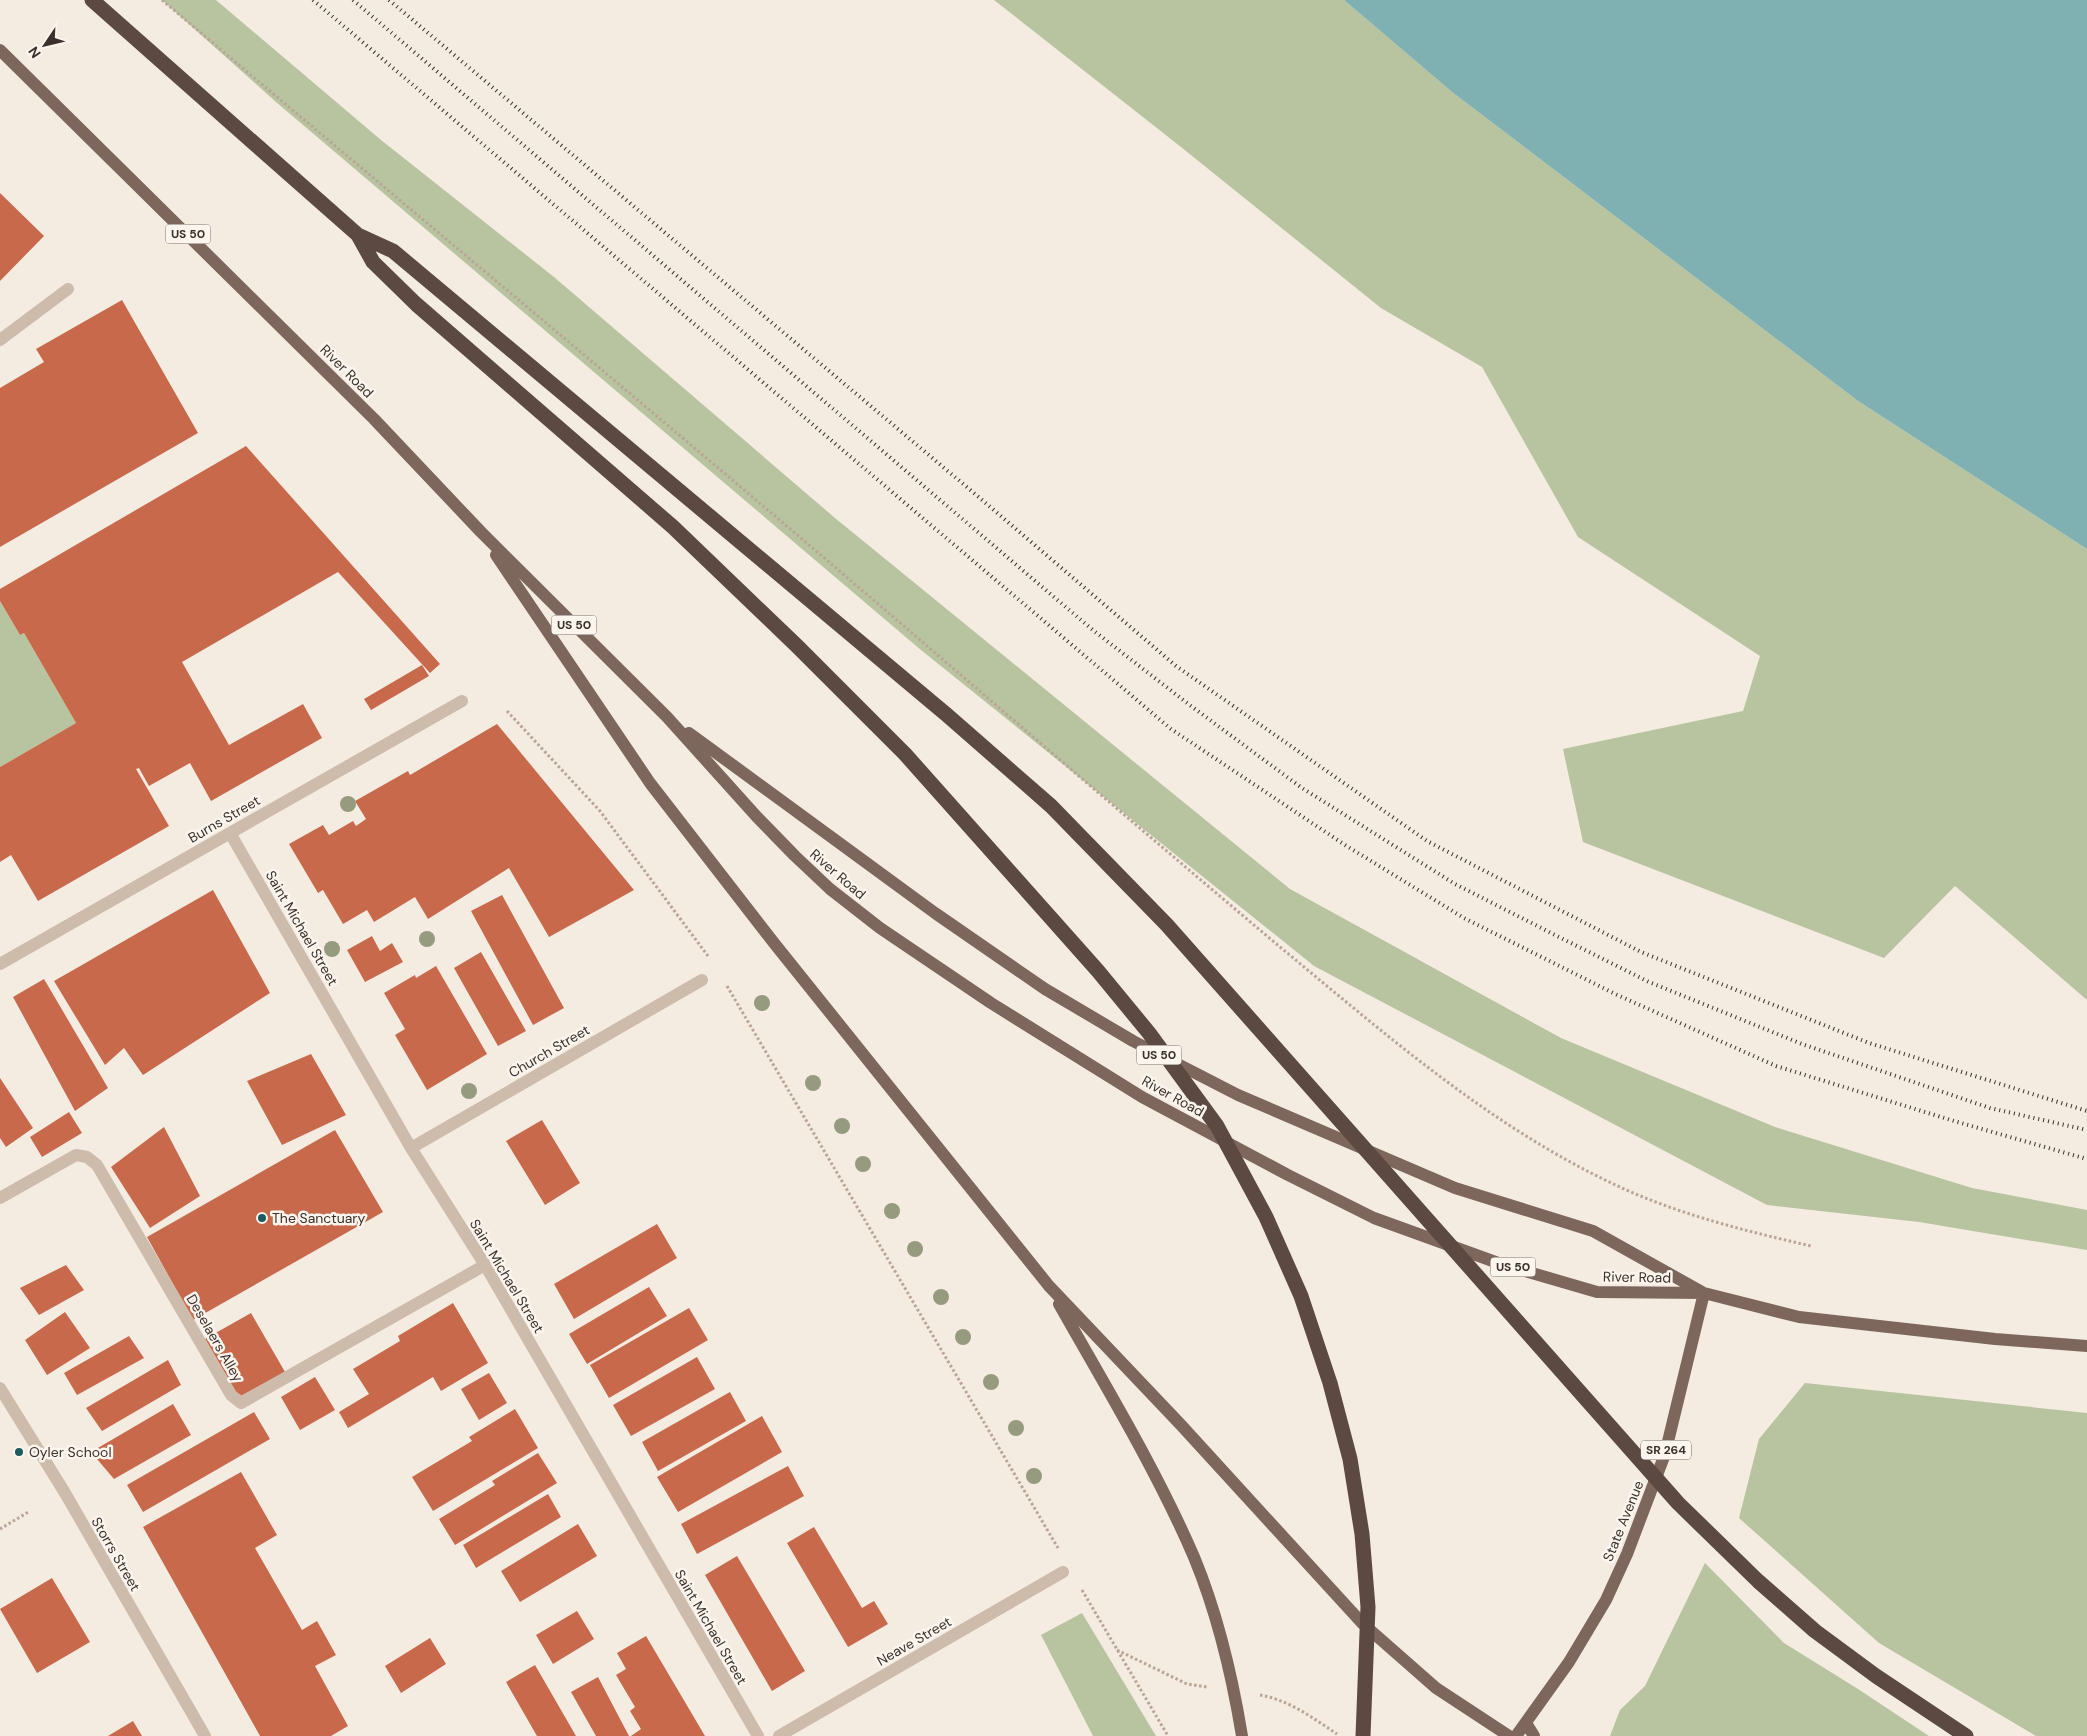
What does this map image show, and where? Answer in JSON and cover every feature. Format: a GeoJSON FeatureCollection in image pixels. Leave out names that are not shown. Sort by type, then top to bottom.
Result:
{"type":"FeatureCollection","features":[{"type":"Feature","properties":{"kind":"highway"},"geometry":{"type":"LineString","coordinates":[[92,0],[358,235],[394,251],[947,715],[1051,806],[1167,925],[1678,1503],[1758,1581],[1815,1631],[1876,1676],[1966,1736]]}},
{"type":"Feature","properties":{"kind":"highway"},"geometry":{"type":"LineString","coordinates":[[358,235],[374,262],[416,304],[673,528],[798,646],[905,754],[1098,970],[1149,1033],[1217,1126],[1266,1216],[1301,1296],[1330,1383],[1350,1459],[1362,1534],[1368,1607],[1363,1736]]}},
{"type":"Feature","properties":{"kind":"main road","name":"River Road"},"geometry":{"type":"LineString","coordinates":[[0,50],[374,419],[481,532],[668,717],[757,817],[830,889],[880,928],[991,1003],[1142,1097],[1288,1175],[1374,1218],[1501,1264],[1597,1292],[1704,1293],[1800,1317],[1995,1339],[2087,1346]]}},
{"type":"Feature","properties":{"kind":"main road"},"geometry":{"type":"LineString","coordinates":[[481,532],[650,783],[774,943],[1049,1286],[1181,1425],[1362,1624],[1436,1688],[1509,1736]]}},
{"type":"Feature","properties":{"kind":"main road","name":"River Road"},"geometry":{"type":"LineString","coordinates":[[668,717],[943,918],[1045,989],[1133,1041],[1238,1096],[1437,1181],[1593,1231],[1704,1293]]}},
{"type":"Feature","properties":{"kind":"main road"},"geometry":{"type":"LineString","coordinates":[[1049,1286],[1158,1480],[1194,1558],[1219,1628],[1233,1683],[1242,1736]]}},
{"type":"Feature","properties":{"kind":"main road","name":"State Avenue"},"geometry":{"type":"LineString","coordinates":[[1516,1736],[1569,1662],[1606,1600],[1627,1554],[1665,1454],[1704,1293]]}},
{"type":"Feature","properties":{"kind":"main road"},"geometry":{"type":"LineString","coordinates":[[1526,1723],[1534,1736]]}},
{"type":"Feature","properties":{"kind":"street"},"geometry":{"type":"LineString","coordinates":[[0,340],[68,289]]}},
{"type":"Feature","properties":{"kind":"street","name":"Burns Street"},"geometry":{"type":"LineString","coordinates":[[0,964],[462,701]]}},
{"type":"Feature","properties":{"kind":"street","name":"Saint Michael Street"},"geometry":{"type":"LineString","coordinates":[[230,833],[410,1148],[485,1265],[758,1736]]}},
{"type":"Feature","properties":{"kind":"street","name":"Church Street"},"geometry":{"type":"LineString","coordinates":[[410,1148],[702,980]]}},
{"type":"Feature","properties":{"kind":"street","name":"Deselaers Alley"},"geometry":{"type":"LineString","coordinates":[[0,1198],[76,1155],[87,1157],[97,1166],[231,1394],[241,1403],[485,1265]]}},
{"type":"Feature","properties":{"kind":"street","name":"Storrs Street"},"geometry":{"type":"LineString","coordinates":[[0,1388],[65,1493],[76,1516],[205,1736]]}},
{"type":"Feature","properties":{"kind":"street","name":"Neave Street"},"geometry":{"type":"LineString","coordinates":[[779,1736],[1063,1572]]}},
{"type":"Feature","properties":{"kind":"path"},"geometry":{"type":"LineString","coordinates":[[162,0],[845,576],[1206,885],[1452,1086],[1497,1118],[1549,1150],[1629,1191],[1709,1220],[1811,1246]]}},
{"type":"Feature","properties":{"kind":"path"},"geometry":{"type":"LineString","coordinates":[[507,711],[600,811],[710,959]]}},
{"type":"Feature","properties":{"kind":"path"},"geometry":{"type":"LineString","coordinates":[[725,982],[1060,1551]]}},
{"type":"Feature","properties":{"kind":"path"},"geometry":{"type":"LineString","coordinates":[[0,1529],[30,1512]]}},
{"type":"Feature","properties":{"kind":"path"},"geometry":{"type":"LineString","coordinates":[[1079,1585],[1168,1736]]}},
{"type":"Feature","properties":{"kind":"green space"},"geometry":{"type":"Polygon","coordinates":[[[162,0],[216,0],[381,140],[554,277],[835,518],[1290,889],[1561,1038],[1775,1127],[1972,1188],[2087,1210],[2087,1250],[1919,1222],[1767,1205],[1314,966],[921,650],[276,102],[162,0]]]}},
{"type":"Feature","properties":{"kind":"green space"},"geometry":{"type":"Polygon","coordinates":[[[994,0],[1344,0],[1452,92],[1858,401],[2087,549],[2087,1000],[1955,886],[1884,958],[1583,842],[1563,749],[1743,711],[1760,656],[1578,537],[1482,367],[1381,308],[994,0]]]}},
{"type":"Feature","properties":{"kind":"green space"},"geometry":{"type":"Polygon","coordinates":[[[0,601],[20,635],[24,633],[76,723],[0,767],[0,601]]]}},
{"type":"Feature","properties":{"kind":"green space"},"geometry":{"type":"Polygon","coordinates":[[[1805,1383],[2087,1413],[2087,1736],[2036,1736],[1879,1643],[1739,1518],[1759,1439],[1805,1383]]]}},
{"type":"Feature","properties":{"kind":"green space"},"geometry":{"type":"Polygon","coordinates":[[[1705,1563],[1784,1643],[1929,1736],[1610,1736],[1620,1710],[1645,1686],[1705,1563]]]}},
{"type":"Feature","properties":{"kind":"green space"},"geometry":{"type":"Polygon","coordinates":[[[1082,1613],[1156,1736],[1093,1736],[1041,1635],[1082,1613]]]}},
{"type":"Feature","properties":{"kind":"water"},"geometry":{"type":"Polygon","coordinates":[[[1344,0],[2087,0],[2087,549],[1858,401],[1452,92],[1344,0]]]}},
{"type":"Feature","properties":{"kind":"building"},"geometry":{"type":"Polygon","coordinates":[[[0,193],[44,236],[0,281],[0,193]]]}},
{"type":"Feature","properties":{"kind":"building"},"geometry":{"type":"Polygon","coordinates":[[[122,300],[198,433],[0,547],[0,388],[44,362],[36,349],[122,300]]]}},
{"type":"Feature","properties":{"kind":"building"},"geometry":{"type":"Polygon","coordinates":[[[246,446],[440,664],[430,673],[338,572],[182,662],[229,745],[303,704],[322,738],[211,801],[190,763],[149,786],[139,768],[136,769],[169,826],[38,901],[11,855],[0,862],[0,767],[76,723],[24,633],[20,635],[0,601],[0,589],[246,446]]]}},
{"type":"Feature","properties":{"kind":"building"},"geometry":{"type":"Polygon","coordinates":[[[422,665],[429,676],[371,710],[364,699],[422,665]]]}},
{"type":"Feature","properties":{"kind":"building"},"geometry":{"type":"Polygon","coordinates":[[[497,724],[634,890],[549,937],[509,868],[428,919],[415,897],[374,922],[367,910],[343,924],[323,890],[318,893],[289,844],[323,825],[329,835],[353,821],[356,826],[366,819],[355,801],[408,771],[410,775],[497,724]]]}},
{"type":"Feature","properties":{"kind":"building"},"geometry":{"type":"Polygon","coordinates":[[[213,890],[270,993],[143,1075],[124,1048],[105,1065],[54,981],[213,890]]]}},
{"type":"Feature","properties":{"kind":"building"},"geometry":{"type":"Polygon","coordinates":[[[502,895],[564,1008],[533,1025],[471,911],[502,895]]]}},
{"type":"Feature","properties":{"kind":"building"},"geometry":{"type":"Polygon","coordinates":[[[372,936],[380,951],[392,943],[403,962],[365,982],[347,950],[372,936]]]}},
{"type":"Feature","properties":{"kind":"building"},"geometry":{"type":"Polygon","coordinates":[[[481,952],[526,1031],[498,1046],[454,968],[481,952]]]}},
{"type":"Feature","properties":{"kind":"building"},"geometry":{"type":"Polygon","coordinates":[[[436,966],[487,1054],[427,1090],[395,1035],[405,1029],[384,993],[415,975],[416,978],[436,966]]]}},
{"type":"Feature","properties":{"kind":"building"},"geometry":{"type":"Polygon","coordinates":[[[44,979],[108,1088],[75,1111],[13,997],[44,979]]]}},
{"type":"Feature","properties":{"kind":"building"},"geometry":{"type":"Polygon","coordinates":[[[311,1054],[346,1115],[282,1145],[247,1081],[311,1054]]]}},
{"type":"Feature","properties":{"kind":"building"},"geometry":{"type":"Polygon","coordinates":[[[0,1078],[33,1128],[6,1147],[0,1138],[0,1078]]]}},
{"type":"Feature","properties":{"kind":"building"},"geometry":{"type":"Polygon","coordinates":[[[69,1112],[82,1133],[42,1157],[30,1137],[69,1112]]]}},
{"type":"Feature","properties":{"kind":"building"},"geometry":{"type":"Polygon","coordinates":[[[542,1120],[580,1183],[545,1205],[506,1141],[542,1120]]]}},
{"type":"Feature","properties":{"kind":"building"},"geometry":{"type":"Polygon","coordinates":[[[164,1127],[200,1196],[150,1228],[111,1167],[164,1127]]]}},
{"type":"Feature","properties":{"kind":"building"},"geometry":{"type":"Polygon","coordinates":[[[335,1130],[383,1212],[193,1320],[147,1237],[335,1130]]]}},
{"type":"Feature","properties":{"kind":"building"},"geometry":{"type":"Polygon","coordinates":[[[657,1224],[677,1258],[574,1319],[554,1284],[657,1224]]]}},
{"type":"Feature","properties":{"kind":"building"},"geometry":{"type":"Polygon","coordinates":[[[66,1265],[84,1290],[39,1315],[20,1288],[66,1265]]]}},
{"type":"Feature","properties":{"kind":"building"},"geometry":{"type":"Polygon","coordinates":[[[649,1287],[667,1316],[587,1364],[569,1334],[649,1287]]]}},
{"type":"Feature","properties":{"kind":"building"},"geometry":{"type":"Polygon","coordinates":[[[453,1303],[488,1363],[441,1391],[433,1377],[348,1428],[339,1412],[369,1394],[353,1369],[400,1341],[398,1336],[453,1303]]]}},
{"type":"Feature","properties":{"kind":"building"},"geometry":{"type":"Polygon","coordinates":[[[689,1308],[708,1340],[609,1398],[590,1365],[689,1308]]]}},
{"type":"Feature","properties":{"kind":"building"},"geometry":{"type":"Polygon","coordinates":[[[65,1312],[90,1348],[47,1375],[25,1340],[65,1312]]]}},
{"type":"Feature","properties":{"kind":"building"},"geometry":{"type":"Polygon","coordinates":[[[251,1313],[285,1372],[239,1397],[205,1339],[251,1313]]]}},
{"type":"Feature","properties":{"kind":"building"},"geometry":{"type":"Polygon","coordinates":[[[129,1336],[144,1358],[77,1395],[64,1373],[129,1336]]]}},
{"type":"Feature","properties":{"kind":"building"},"geometry":{"type":"Polygon","coordinates":[[[697,1357],[715,1389],[631,1436],[613,1405],[697,1357]]]}},
{"type":"Feature","properties":{"kind":"building"},"geometry":{"type":"Polygon","coordinates":[[[168,1360],[181,1385],[102,1431],[86,1408],[168,1360]]]}},
{"type":"Feature","properties":{"kind":"building"},"geometry":{"type":"Polygon","coordinates":[[[489,1373],[507,1403],[479,1420],[461,1389],[489,1373]]]}},
{"type":"Feature","properties":{"kind":"building"},"geometry":{"type":"Polygon","coordinates":[[[315,1377],[335,1410],[300,1430],[281,1397],[315,1377]]]}},
{"type":"Feature","properties":{"kind":"building"},"geometry":{"type":"Polygon","coordinates":[[[730,1392],[746,1421],[658,1471],[642,1442],[730,1392]]]}},
{"type":"Feature","properties":{"kind":"building"},"geometry":{"type":"Polygon","coordinates":[[[173,1404],[191,1435],[114,1479],[91,1452],[173,1404]]]}},
{"type":"Feature","properties":{"kind":"building"},"geometry":{"type":"Polygon","coordinates":[[[515,1409],[538,1448],[433,1511],[412,1477],[472,1441],[469,1437],[515,1409]]]}},
{"type":"Feature","properties":{"kind":"building"},"geometry":{"type":"Polygon","coordinates":[[[254,1412],[270,1439],[143,1512],[127,1485],[254,1412]]]}},
{"type":"Feature","properties":{"kind":"building"},"geometry":{"type":"Polygon","coordinates":[[[762,1416],[782,1452],[678,1512],[657,1477],[762,1416]]]}},
{"type":"Feature","properties":{"kind":"building"},"geometry":{"type":"Polygon","coordinates":[[[538,1453],[557,1483],[455,1545],[439,1519],[495,1485],[492,1481],[538,1453]]]}},
{"type":"Feature","properties":{"kind":"building"},"geometry":{"type":"Polygon","coordinates":[[[788,1466],[804,1496],[697,1554],[681,1524],[788,1466]]]}},
{"type":"Feature","properties":{"kind":"building"},"geometry":{"type":"Polygon","coordinates":[[[241,1472],[277,1535],[255,1548],[302,1630],[317,1621],[336,1655],[315,1666],[348,1726],[331,1736],[260,1736],[143,1527],[241,1472]]]}},
{"type":"Feature","properties":{"kind":"building"},"geometry":{"type":"Polygon","coordinates":[[[548,1494],[561,1517],[476,1568],[463,1545],[548,1494]]]}},
{"type":"Feature","properties":{"kind":"building"},"geometry":{"type":"Polygon","coordinates":[[[578,1524],[597,1556],[520,1602],[501,1571],[578,1524]]]}},
{"type":"Feature","properties":{"kind":"building"},"geometry":{"type":"Polygon","coordinates":[[[814,1527],[862,1608],[874,1601],[888,1624],[848,1647],[787,1543],[814,1527]]]}},
{"type":"Feature","properties":{"kind":"building"},"geometry":{"type":"Polygon","coordinates":[[[737,1556],[805,1671],[772,1691],[705,1575],[737,1556]]]}},
{"type":"Feature","properties":{"kind":"building"},"geometry":{"type":"Polygon","coordinates":[[[52,1578],[90,1642],[37,1673],[0,1609],[52,1578]]]}},
{"type":"Feature","properties":{"kind":"building"},"geometry":{"type":"Polygon","coordinates":[[[577,1611],[594,1639],[553,1664],[536,1635],[577,1611]]]}},
{"type":"Feature","properties":{"kind":"building"},"geometry":{"type":"Polygon","coordinates":[[[646,1636],[705,1736],[631,1736],[641,1729],[630,1711],[635,1707],[616,1675],[626,1669],[617,1653],[646,1636]]]}},
{"type":"Feature","properties":{"kind":"building"},"geometry":{"type":"Polygon","coordinates":[[[430,1638],[446,1664],[401,1693],[385,1666],[430,1638]]]}},
{"type":"Feature","properties":{"kind":"building"},"geometry":{"type":"Polygon","coordinates":[[[535,1665],[576,1736],[537,1736],[506,1682],[535,1665]]]}},
{"type":"Feature","properties":{"kind":"building"},"geometry":{"type":"Polygon","coordinates":[[[598,1677],[629,1736],[596,1736],[571,1692],[598,1677]]]}},
{"type":"Feature","properties":{"kind":"building"},"geometry":{"type":"Polygon","coordinates":[[[133,1721],[142,1736],[108,1736],[133,1721]]]}},
{"type":"Feature","properties":{"kind":"railway"},"geometry":{"type":"LineString","coordinates":[[313,0],[1171,729],[1345,845],[1464,918],[1615,994],[1776,1066],[1954,1121],[2087,1159]]}},
{"type":"Feature","properties":{"kind":"railway"},"geometry":{"type":"LineString","coordinates":[[353,0],[1094,631],[1302,788],[1455,884],[1649,982],[1802,1044],[1990,1108],[2087,1130]]}},
{"type":"Feature","properties":{"kind":"railway"},"geometry":{"type":"LineString","coordinates":[[389,0],[981,499],[1176,666],[1427,841],[1641,952],[1869,1043],[2087,1111]]}},
{"type":"Feature","properties":{"kind":"place","name":"The Sanctuary"},"geometry":{"type":"Point","coordinates":[262,1218]}},
{"type":"Feature","properties":{"kind":"place","name":"Oyler School"},"geometry":{"type":"Point","coordinates":[19,1452]}}]}
